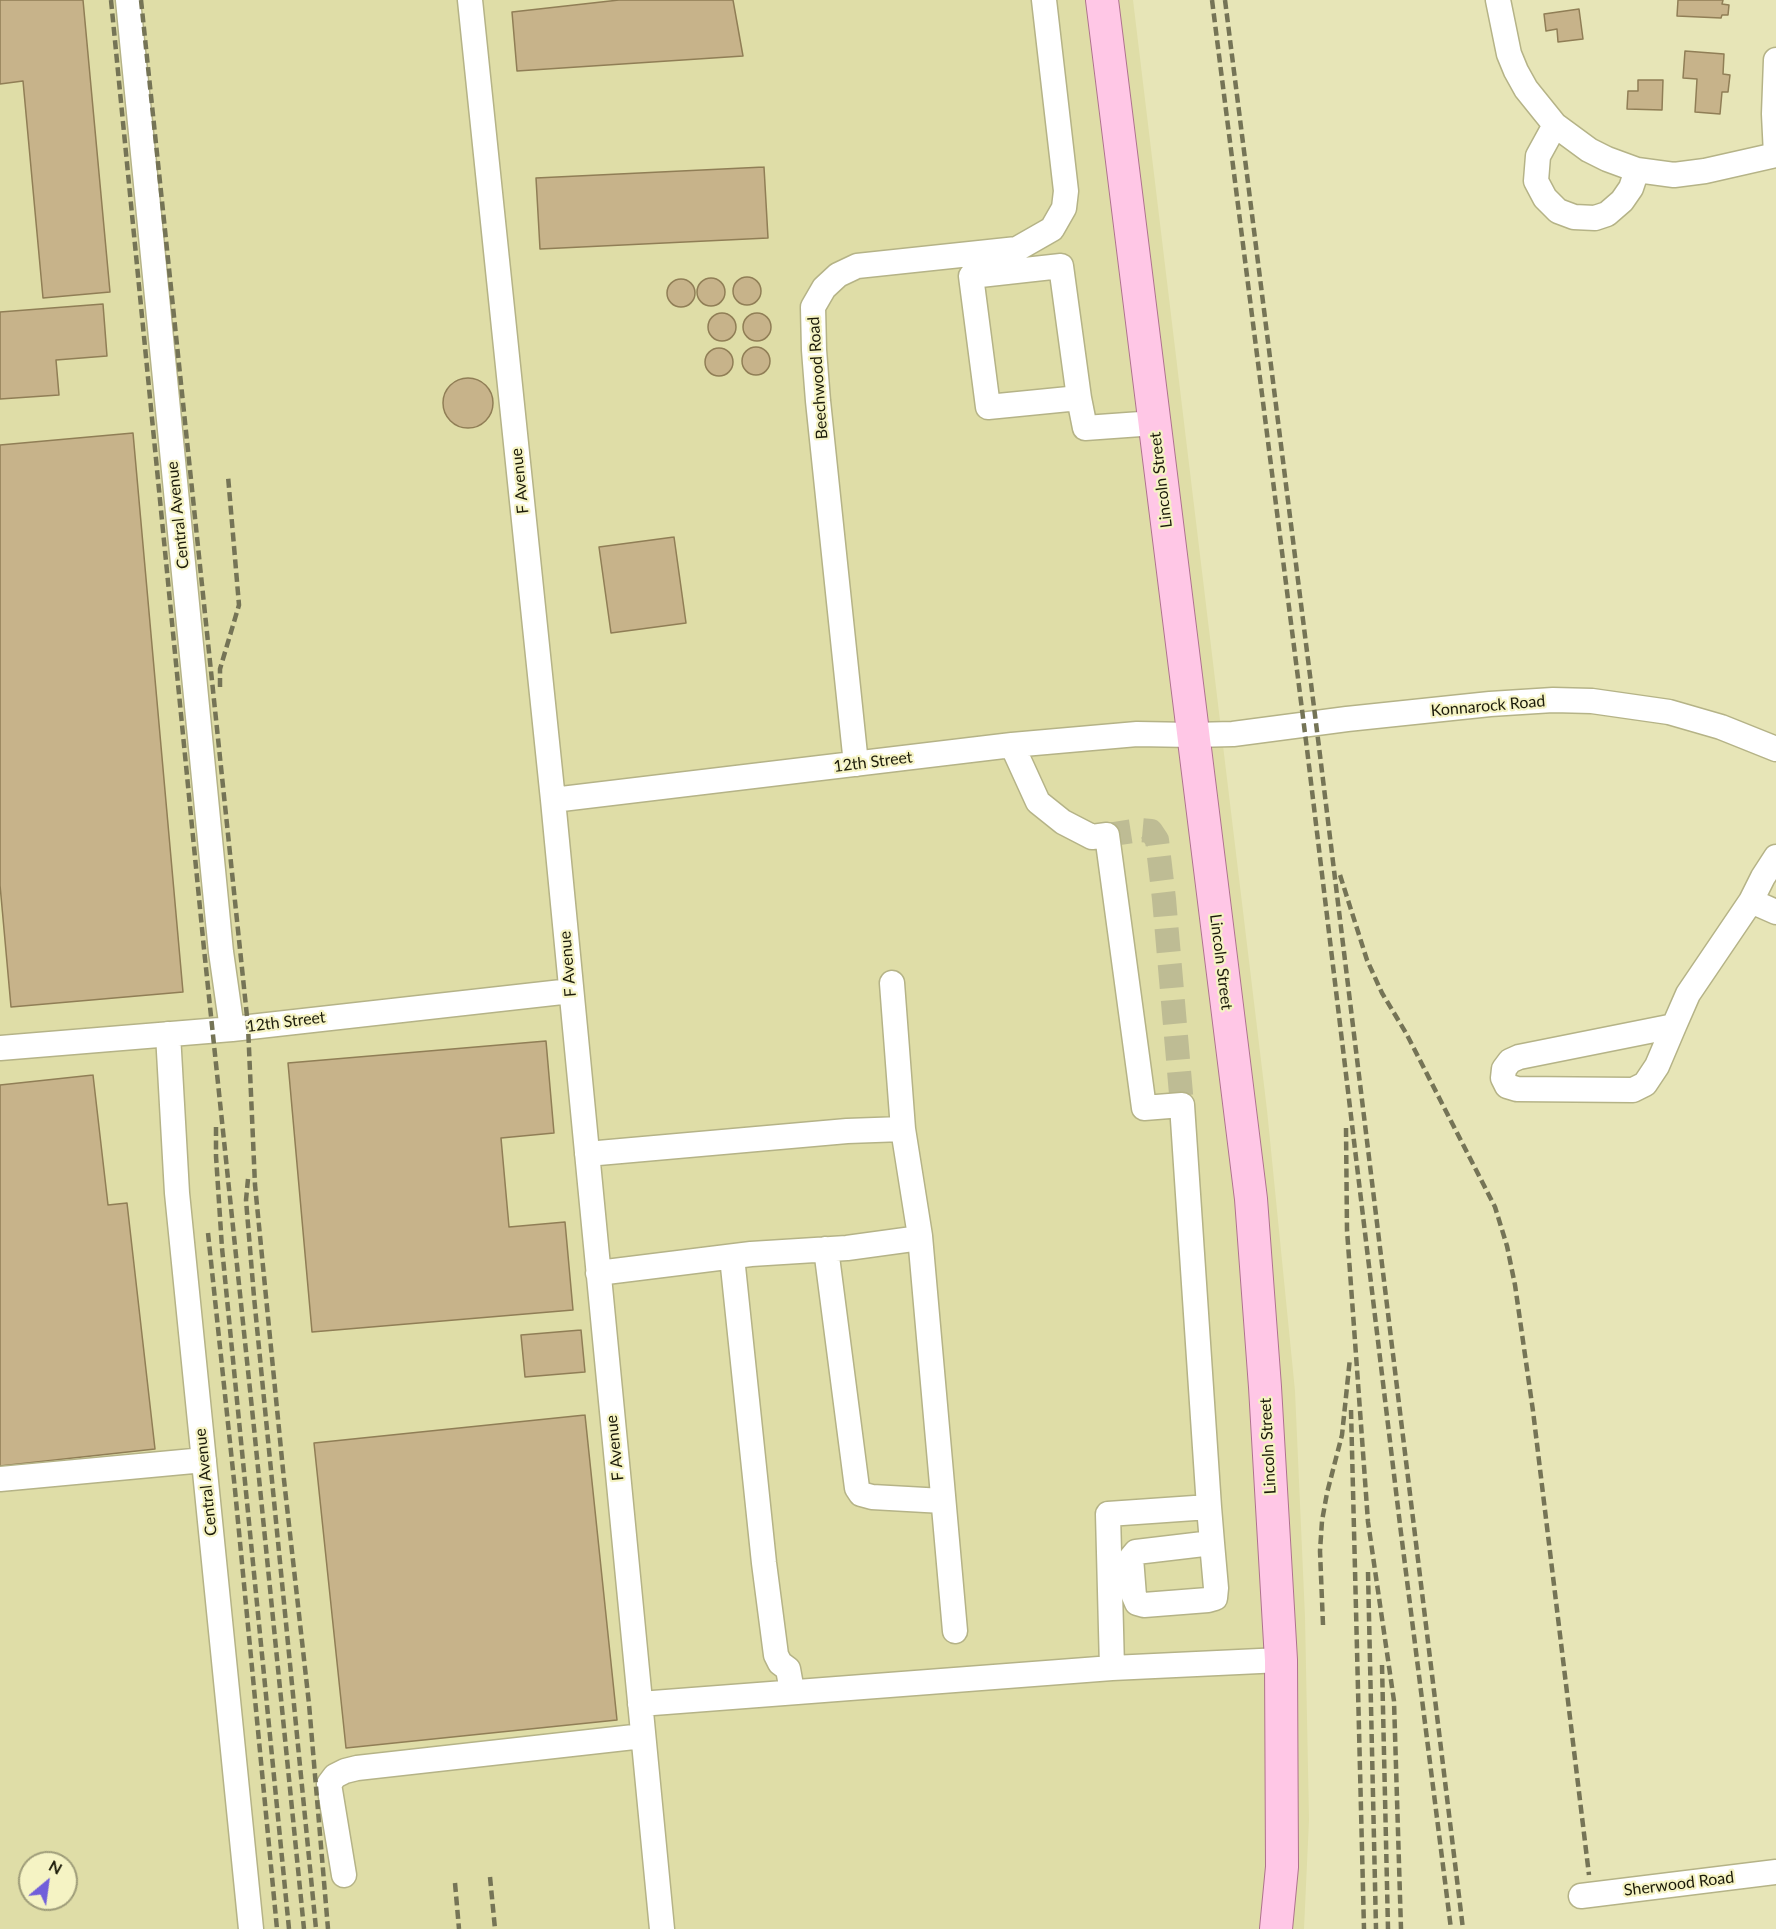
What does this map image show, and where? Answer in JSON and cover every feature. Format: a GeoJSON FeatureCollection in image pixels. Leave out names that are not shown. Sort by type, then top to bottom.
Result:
{"type":"FeatureCollection","features":[{"type":"Feature","properties":{"kind":"main road","name":"Lincoln Street"},"geometry":{"type":"LineString","coordinates":[[1102,0],[1251,1199],[1281,1660],[1282,1867],[1276,1929]]}},
{"type":"Feature","properties":{"kind":"street","name":"Central Avenue"},"geometry":{"type":"LineString","coordinates":[[128,0],[221,952],[232,1029]]}},
{"type":"Feature","properties":{"kind":"street","name":"F Avenue"},"geometry":{"type":"LineString","coordinates":[[470,0],[553,800],[662,1929]]}},
{"type":"Feature","properties":{"kind":"street","name":"Beechwood Road"},"geometry":{"type":"LineString","coordinates":[[856,764],[818,401],[813,307],[824,288],[838,275],[856,266],[1017,249],[1052,229],[1064,208],[1066,191],[1044,0]]}},
{"type":"Feature","properties":{"kind":"street"},"geometry":{"type":"LineString","coordinates":[[1498,0],[1509,54],[1516,71],[1539,107],[1555,125],[1589,150],[1638,170],[1674,175],[1705,171],[1776,155],[1774,114],[1776,60]]}},
{"type":"Feature","properties":{"kind":"street"},"geometry":{"type":"LineString","coordinates":[[1555,125],[1538,156],[1536,181],[1545,198],[1558,211],[1574,217],[1595,218],[1607,214],[1622,201],[1631,188],[1638,170]]}},
{"type":"Feature","properties":{"kind":"street"},"geometry":{"type":"LineString","coordinates":[[1079,398],[988,407],[971,276],[1061,266],[1085,428],[1155,423]]}},
{"type":"Feature","properties":{"kind":"street","name":"Konnarock Road"},"geometry":{"type":"LineString","coordinates":[[1193,735],[1233,734],[1490,704],[1563,700],[1592,701],[1669,712],[1774,743]]}},
{"type":"Feature","properties":{"kind":"street","name":"12th Street"},"geometry":{"type":"LineString","coordinates":[[553,800],[1012,745],[1137,734],[1193,735]]}},
{"type":"Feature","properties":{"kind":"street"},"geometry":{"type":"LineString","coordinates":[[1012,745],[1038,802],[1063,822],[1092,837],[1107,835],[1144,1108],[1182,1105],[1216,1588],[1215,1598],[1208,1600],[1144,1605],[1137,1603],[1134,1596],[1131,1558],[1136,1552],[1212,1543]]}},
{"type":"Feature","properties":{"kind":"street"},"geometry":{"type":"LineString","coordinates":[[1674,1026],[1519,1057],[1510,1061],[1504,1069],[1503,1078],[1507,1086],[1517,1089],[1633,1090],[1645,1084],[1657,1066],[1688,994],[1751,901],[1776,857]]}},
{"type":"Feature","properties":{"kind":"street"},"geometry":{"type":"LineString","coordinates":[[1751,901],[1776,912]]}},
{"type":"Feature","properties":{"kind":"street"},"geometry":{"type":"LineString","coordinates":[[892,983],[903,1129],[920,1238],[955,1631]]}},
{"type":"Feature","properties":{"kind":"street","name":"12th Street"},"geometry":{"type":"LineString","coordinates":[[0,1048],[232,1029],[571,991]]}},
{"type":"Feature","properties":{"kind":"street","name":"Central Avenue"},"geometry":{"type":"LineString","coordinates":[[168,1035],[177,1193],[251,1929]]}},
{"type":"Feature","properties":{"kind":"street"},"geometry":{"type":"LineString","coordinates":[[586,1154],[847,1131],[903,1129]]}},
{"type":"Feature","properties":{"kind":"street"},"geometry":{"type":"LineString","coordinates":[[598,1273],[920,1238]]}},
{"type":"Feature","properties":{"kind":"street"},"geometry":{"type":"LineString","coordinates":[[826,1249],[857,1488],[861,1494],[872,1497],[943,1501]]}},
{"type":"Feature","properties":{"kind":"street"},"geometry":{"type":"LineString","coordinates":[[732,1257],[764,1563],[776,1655],[780,1663],[788,1669],[792,1691]]}},
{"type":"Feature","properties":{"kind":"street"},"geometry":{"type":"LineString","coordinates":[[0,1479],[204,1460]]}},
{"type":"Feature","properties":{"kind":"street"},"geometry":{"type":"LineString","coordinates":[[1112,1668],[1108,1514],[1209,1507]]}},
{"type":"Feature","properties":{"kind":"street"},"geometry":{"type":"LineString","coordinates":[[640,1704],[1112,1668],[1281,1660]]}},
{"type":"Feature","properties":{"kind":"street"},"geometry":{"type":"LineString","coordinates":[[344,1875],[329,1784],[335,1776],[345,1771],[643,1736]]}},
{"type":"Feature","properties":{"kind":"street","name":"Sherwood Road"},"geometry":{"type":"LineString","coordinates":[[1581,1896],[1776,1872]]}},
{"type":"Feature","properties":{"kind":"shaded area"},"geometry":{"type":"Polygon","coordinates":[[[0,0],[1133,0],[1267,1110],[1295,1391],[1305,1617],[1309,1820],[1304,1929],[0,1929],[0,0]]]}},
{"type":"Feature","properties":{"kind":"building"},"geometry":{"type":"Polygon","coordinates":[[[0,0],[83,0],[110,292],[43,298],[23,81],[0,84],[0,0]]]}},
{"type":"Feature","properties":{"kind":"building"},"geometry":{"type":"Polygon","coordinates":[[[619,0],[733,0],[743,56],[517,71],[512,12],[619,0]]]}},
{"type":"Feature","properties":{"kind":"building"},"geometry":{"type":"Polygon","coordinates":[[[1678,0],[1723,0],[1722,4],[1729,5],[1728,15],[1722,15],[1721,18],[1677,16],[1678,0]]]}},
{"type":"Feature","properties":{"kind":"building"},"geometry":{"type":"Polygon","coordinates":[[[1579,9],[1583,39],[1558,42],[1557,29],[1546,31],[1544,14],[1579,9]]]}},
{"type":"Feature","properties":{"kind":"building"},"geometry":{"type":"Polygon","coordinates":[[[1685,51],[1724,54],[1723,74],[1730,75],[1728,92],[1722,92],[1720,114],[1695,112],[1697,79],[1683,78],[1685,51]]]}},
{"type":"Feature","properties":{"kind":"building"},"geometry":{"type":"Polygon","coordinates":[[[1638,80],[1663,80],[1662,110],[1627,109],[1628,91],[1638,91],[1638,80]]]}},
{"type":"Feature","properties":{"kind":"building"},"geometry":{"type":"Polygon","coordinates":[[[764,167],[768,238],[540,249],[536,178],[764,167]]]}},
{"type":"Feature","properties":{"kind":"building"},"geometry":{"type":"Polygon","coordinates":[[[747,277],[757,281],[761,291],[757,301],[747,305],[737,301],[733,291],[737,281],[747,277]]]}},
{"type":"Feature","properties":{"kind":"building"},"geometry":{"type":"Polygon","coordinates":[[[711,278],[721,282],[725,292],[721,302],[711,306],[701,302],[697,292],[701,282],[711,278]]]}},
{"type":"Feature","properties":{"kind":"building"},"geometry":{"type":"Polygon","coordinates":[[[681,279],[691,283],[695,293],[691,303],[681,307],[671,303],[667,293],[671,283],[681,279]]]}},
{"type":"Feature","properties":{"kind":"building"},"geometry":{"type":"Polygon","coordinates":[[[103,304],[107,356],[56,360],[59,395],[0,399],[0,312],[103,304]]]}},
{"type":"Feature","properties":{"kind":"building"},"geometry":{"type":"Polygon","coordinates":[[[722,313],[732,317],[736,327],[732,337],[722,341],[712,337],[708,327],[712,317],[722,313]]]}},
{"type":"Feature","properties":{"kind":"building"},"geometry":{"type":"Polygon","coordinates":[[[757,313],[767,317],[771,327],[767,337],[757,341],[747,337],[743,327],[747,317],[757,313]]]}},
{"type":"Feature","properties":{"kind":"building"},"geometry":{"type":"Polygon","coordinates":[[[756,347],[766,351],[770,361],[766,371],[756,375],[746,371],[742,361],[746,351],[756,347]]]}},
{"type":"Feature","properties":{"kind":"building"},"geometry":{"type":"Polygon","coordinates":[[[719,348],[729,352],[733,362],[729,372],[719,376],[709,372],[705,362],[709,352],[719,348]]]}},
{"type":"Feature","properties":{"kind":"building"},"geometry":{"type":"Polygon","coordinates":[[[468,378],[482,382],[489,389],[493,403],[489,417],[482,424],[468,428],[454,424],[447,417],[443,403],[447,389],[454,382],[468,378]]]}},
{"type":"Feature","properties":{"kind":"building"},"geometry":{"type":"Polygon","coordinates":[[[133,433],[183,992],[11,1007],[0,885],[0,445],[133,433]]]}},
{"type":"Feature","properties":{"kind":"building"},"geometry":{"type":"Polygon","coordinates":[[[674,537],[686,623],[611,633],[599,547],[674,537]]]}},
{"type":"Feature","properties":{"kind":"building"},"geometry":{"type":"Polygon","coordinates":[[[546,1041],[554,1133],[501,1138],[509,1227],[565,1222],[573,1310],[312,1332],[288,1063],[546,1041]]]}},
{"type":"Feature","properties":{"kind":"building"},"geometry":{"type":"Polygon","coordinates":[[[93,1075],[108,1205],[127,1203],[155,1449],[0,1466],[0,1085],[93,1075]]]}},
{"type":"Feature","properties":{"kind":"building"},"geometry":{"type":"Polygon","coordinates":[[[581,1330],[585,1372],[525,1377],[521,1335],[581,1330]]]}},
{"type":"Feature","properties":{"kind":"building"},"geometry":{"type":"Polygon","coordinates":[[[585,1415],[617,1720],[346,1748],[314,1443],[585,1415]]]}},
{"type":"Feature","properties":{"kind":"tunnel"},"geometry":{"type":"LineString","coordinates":[[1107,835],[1140,830],[1151,831],[1157,840],[1182,1105]]}},
{"type":"Feature","properties":{"kind":"railway"},"geometry":{"type":"LineString","coordinates":[[111,0],[204,949],[304,1929]]}},
{"type":"Feature","properties":{"kind":"railway"},"geometry":{"type":"LineString","coordinates":[[141,0],[248,1026],[255,1185],[309,1704],[328,1929]]}},
{"type":"Feature","properties":{"kind":"railway"},"geometry":{"type":"LineString","coordinates":[[1212,0],[1307,749],[1451,1929]]}},
{"type":"Feature","properties":{"kind":"railway"},"geometry":{"type":"LineString","coordinates":[[1225,0],[1319,747],[1463,1929]]}},
{"type":"Feature","properties":{"kind":"railway"},"geometry":{"type":"LineString","coordinates":[[220,687],[220,669],[239,605],[228,476]]}},
{"type":"Feature","properties":{"kind":"railway"},"geometry":{"type":"LineString","coordinates":[[1340,875],[1367,960],[1382,993],[1406,1033],[1495,1207],[1507,1246],[1515,1285],[1533,1411],[1589,1875]]}},
{"type":"Feature","properties":{"kind":"railway"},"geometry":{"type":"LineString","coordinates":[[216,1127],[222,1248],[289,1929]]}},
{"type":"Feature","properties":{"kind":"railway"},"geometry":{"type":"LineString","coordinates":[[1346,1128],[1347,1230],[1368,1522],[1394,1701],[1401,1929]]}},
{"type":"Feature","properties":{"kind":"railway"},"geometry":{"type":"LineString","coordinates":[[248,1179],[246,1200],[254,1297],[316,1929]]}},
{"type":"Feature","properties":{"kind":"railway"},"geometry":{"type":"LineString","coordinates":[[208,1233],[277,1929]]}},
{"type":"Feature","properties":{"kind":"railway"},"geometry":{"type":"LineString","coordinates":[[1323,1625],[1320,1551],[1322,1521],[1342,1435],[1350,1358]]}},
{"type":"Feature","properties":{"kind":"railway"},"geometry":{"type":"LineString","coordinates":[[1351,1410],[1364,1929]]}},
{"type":"Feature","properties":{"kind":"railway"},"geometry":{"type":"LineString","coordinates":[[1368,1572],[1376,1929]]}},
{"type":"Feature","properties":{"kind":"railway"},"geometry":{"type":"LineString","coordinates":[[1382,1665],[1388,1929]]}},
{"type":"Feature","properties":{"kind":"railway"},"geometry":{"type":"LineString","coordinates":[[490,1877],[495,1929]]}},
{"type":"Feature","properties":{"kind":"railway"},"geometry":{"type":"LineString","coordinates":[[455,1883],[459,1929]]}}]}
